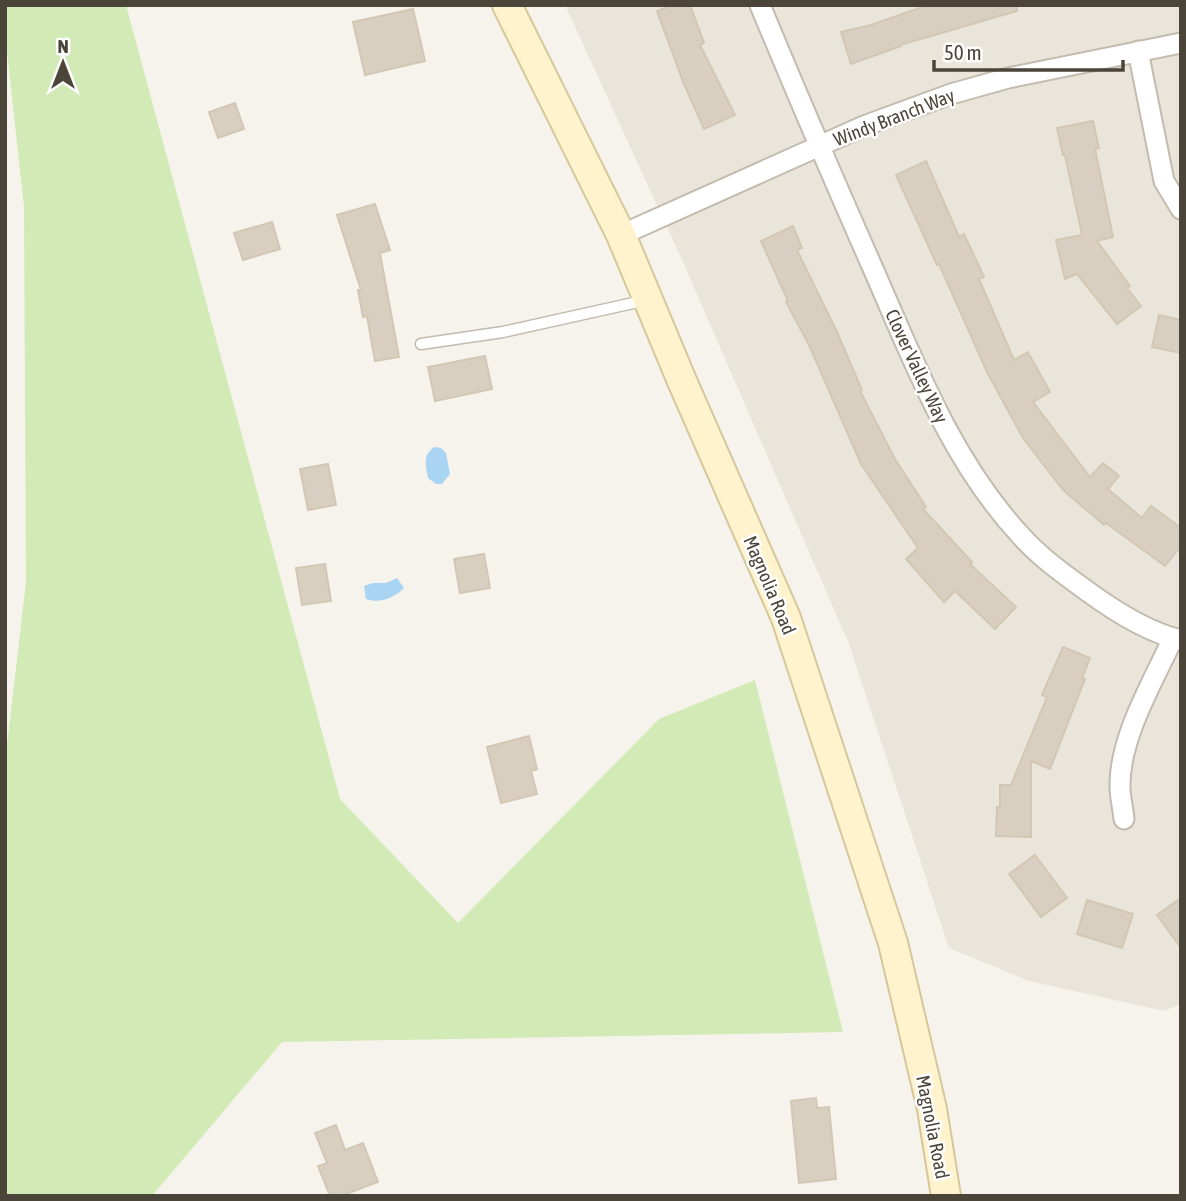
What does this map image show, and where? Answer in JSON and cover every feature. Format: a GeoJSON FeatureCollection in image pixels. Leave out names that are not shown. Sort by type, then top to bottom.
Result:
{"type":"FeatureCollection","features":[{"type":"Feature","properties":{"kind":"main road","name":"Magnolia Road"},"geometry":{"type":"LineString","coordinates":[[507,5],[621,235],[786,618],[893,943],[932,1109],[946,1196]]}},
{"type":"Feature","properties":{"kind":"street","name":"Clover Valley Way"},"geometry":{"type":"LineString","coordinates":[[760,5],[938,416],[961,456],[992,501],[1023,538],[1057,569],[1111,608],[1177,639]]}},
{"type":"Feature","properties":{"kind":"street","name":"Windy Branch Way"},"geometry":{"type":"LineString","coordinates":[[621,235],[819,146],[951,94],[1008,78],[1181,43]]}},
{"type":"Feature","properties":{"kind":"street"},"geometry":{"type":"LineString","coordinates":[[1138,51],[1164,181],[1181,208]]}},
{"type":"Feature","properties":{"kind":"street"},"geometry":{"type":"LineString","coordinates":[[1124,819],[1120,786],[1129,734],[1177,639]]}},
{"type":"Feature","properties":{"kind":"lane"},"geometry":{"type":"LineString","coordinates":[[421,344],[503,332],[648,300]]}},
{"type":"Feature","properties":{"kind":"shaded area"},"geometry":{"type":"Polygon","coordinates":[[[565,5],[1181,5],[1181,1004],[1164,1011],[1029,981],[949,948],[849,644],[683,262],[565,5]]]}},
{"type":"Feature","properties":{"kind":"green space"},"geometry":{"type":"Polygon","coordinates":[[[5,5],[126,5],[340,799],[458,923],[659,719],[755,680],[843,1032],[282,1042],[152,1196],[5,1196],[5,762],[26,582],[24,207],[5,33],[5,5]]]}},
{"type":"Feature","properties":{"kind":"water"},"geometry":{"type":"Polygon","coordinates":[[[434,447],[441,448],[446,453],[450,474],[442,484],[436,484],[428,478],[426,457],[434,447]]]}},
{"type":"Feature","properties":{"kind":"water"},"geometry":{"type":"Polygon","coordinates":[[[397,578],[404,588],[396,595],[382,600],[366,599],[364,586],[386,583],[397,578]]]}},
{"type":"Feature","properties":{"kind":"building"},"geometry":{"type":"Polygon","coordinates":[[[673,5],[690,5],[704,43],[700,45],[735,115],[704,129],[657,11],[673,5]]]}},
{"type":"Feature","properties":{"kind":"building"},"geometry":{"type":"Polygon","coordinates":[[[928,5],[1017,5],[1017,11],[900,45],[851,64],[841,32],[871,25],[928,5]]]}},
{"type":"Feature","properties":{"kind":"building"},"geometry":{"type":"Polygon","coordinates":[[[413,9],[425,61],[365,75],[353,22],[413,9]]]}},
{"type":"Feature","properties":{"kind":"building"},"geometry":{"type":"Polygon","coordinates":[[[235,103],[244,129],[218,138],[209,112],[235,103]]]}},
{"type":"Feature","properties":{"kind":"building"},"geometry":{"type":"Polygon","coordinates":[[[1093,121],[1099,148],[1095,149],[1113,237],[1097,241],[1130,286],[1127,288],[1141,306],[1117,324],[1077,274],[1065,279],[1056,240],[1082,235],[1057,128],[1093,121]]]}},
{"type":"Feature","properties":{"kind":"building"},"geometry":{"type":"Polygon","coordinates":[[[926,161],[959,237],[964,234],[984,277],[979,279],[1014,360],[1028,352],[1050,392],[1033,402],[1090,477],[1103,463],[1119,476],[1108,489],[1142,518],[1151,506],[1181,528],[1181,546],[1165,566],[1106,523],[1104,525],[1063,490],[1023,438],[987,372],[896,175],[926,161]]]}},
{"type":"Feature","properties":{"kind":"building"},"geometry":{"type":"Polygon","coordinates":[[[375,204],[390,250],[380,253],[399,357],[375,361],[367,316],[363,317],[358,290],[361,290],[337,215],[375,204]]]}},
{"type":"Feature","properties":{"kind":"building"},"geometry":{"type":"Polygon","coordinates":[[[272,222],[280,249],[243,260],[234,233],[272,222]]]}},
{"type":"Feature","properties":{"kind":"building"},"geometry":{"type":"Polygon","coordinates":[[[793,226],[802,248],[797,250],[837,332],[862,390],[860,391],[895,459],[926,507],[923,509],[972,562],[970,564],[1016,607],[995,629],[955,591],[944,602],[906,559],[918,548],[861,464],[809,345],[786,302],[788,301],[761,241],[793,226]]]}},
{"type":"Feature","properties":{"kind":"building"},"geometry":{"type":"Polygon","coordinates":[[[1159,315],[1181,320],[1181,353],[1152,347],[1159,315]]]}},
{"type":"Feature","properties":{"kind":"building"},"geometry":{"type":"Polygon","coordinates":[[[485,356],[492,389],[435,401],[428,367],[485,356]]]}},
{"type":"Feature","properties":{"kind":"building"},"geometry":{"type":"Polygon","coordinates":[[[328,464],[336,505],[308,510],[300,469],[328,464]]]}},
{"type":"Feature","properties":{"kind":"building"},"geometry":{"type":"Polygon","coordinates":[[[484,554],[490,588],[460,593],[454,559],[484,554]]]}},
{"type":"Feature","properties":{"kind":"building"},"geometry":{"type":"Polygon","coordinates":[[[325,564],[331,601],[302,605],[296,568],[325,564]]]}},
{"type":"Feature","properties":{"kind":"building"},"geometry":{"type":"Polygon","coordinates":[[[1063,647],[1090,658],[1082,678],[1085,679],[1050,769],[1031,761],[1031,837],[996,836],[1000,785],[1011,785],[1047,697],[1042,695],[1063,647]]]}},
{"type":"Feature","properties":{"kind":"building"},"geometry":{"type":"Polygon","coordinates":[[[529,736],[537,769],[531,771],[537,794],[501,803],[487,747],[529,736]]]}},
{"type":"Feature","properties":{"kind":"building"},"geometry":{"type":"Polygon","coordinates":[[[1035,855],[1067,898],[1041,917],[1009,874],[1035,855]]]}},
{"type":"Feature","properties":{"kind":"building"},"geometry":{"type":"Polygon","coordinates":[[[1181,898],[1181,948],[1157,915],[1181,898]]]}},
{"type":"Feature","properties":{"kind":"building"},"geometry":{"type":"Polygon","coordinates":[[[1087,900],[1133,914],[1122,948],[1077,934],[1087,900]]]}},
{"type":"Feature","properties":{"kind":"building"},"geometry":{"type":"Polygon","coordinates":[[[816,1098],[817,1108],[829,1107],[836,1179],[799,1183],[791,1101],[816,1098]]]}},
{"type":"Feature","properties":{"kind":"building"},"geometry":{"type":"Polygon","coordinates":[[[336,1125],[345,1150],[363,1143],[378,1182],[341,1196],[330,1196],[318,1166],[327,1163],[315,1133],[336,1125]]]}}]}
